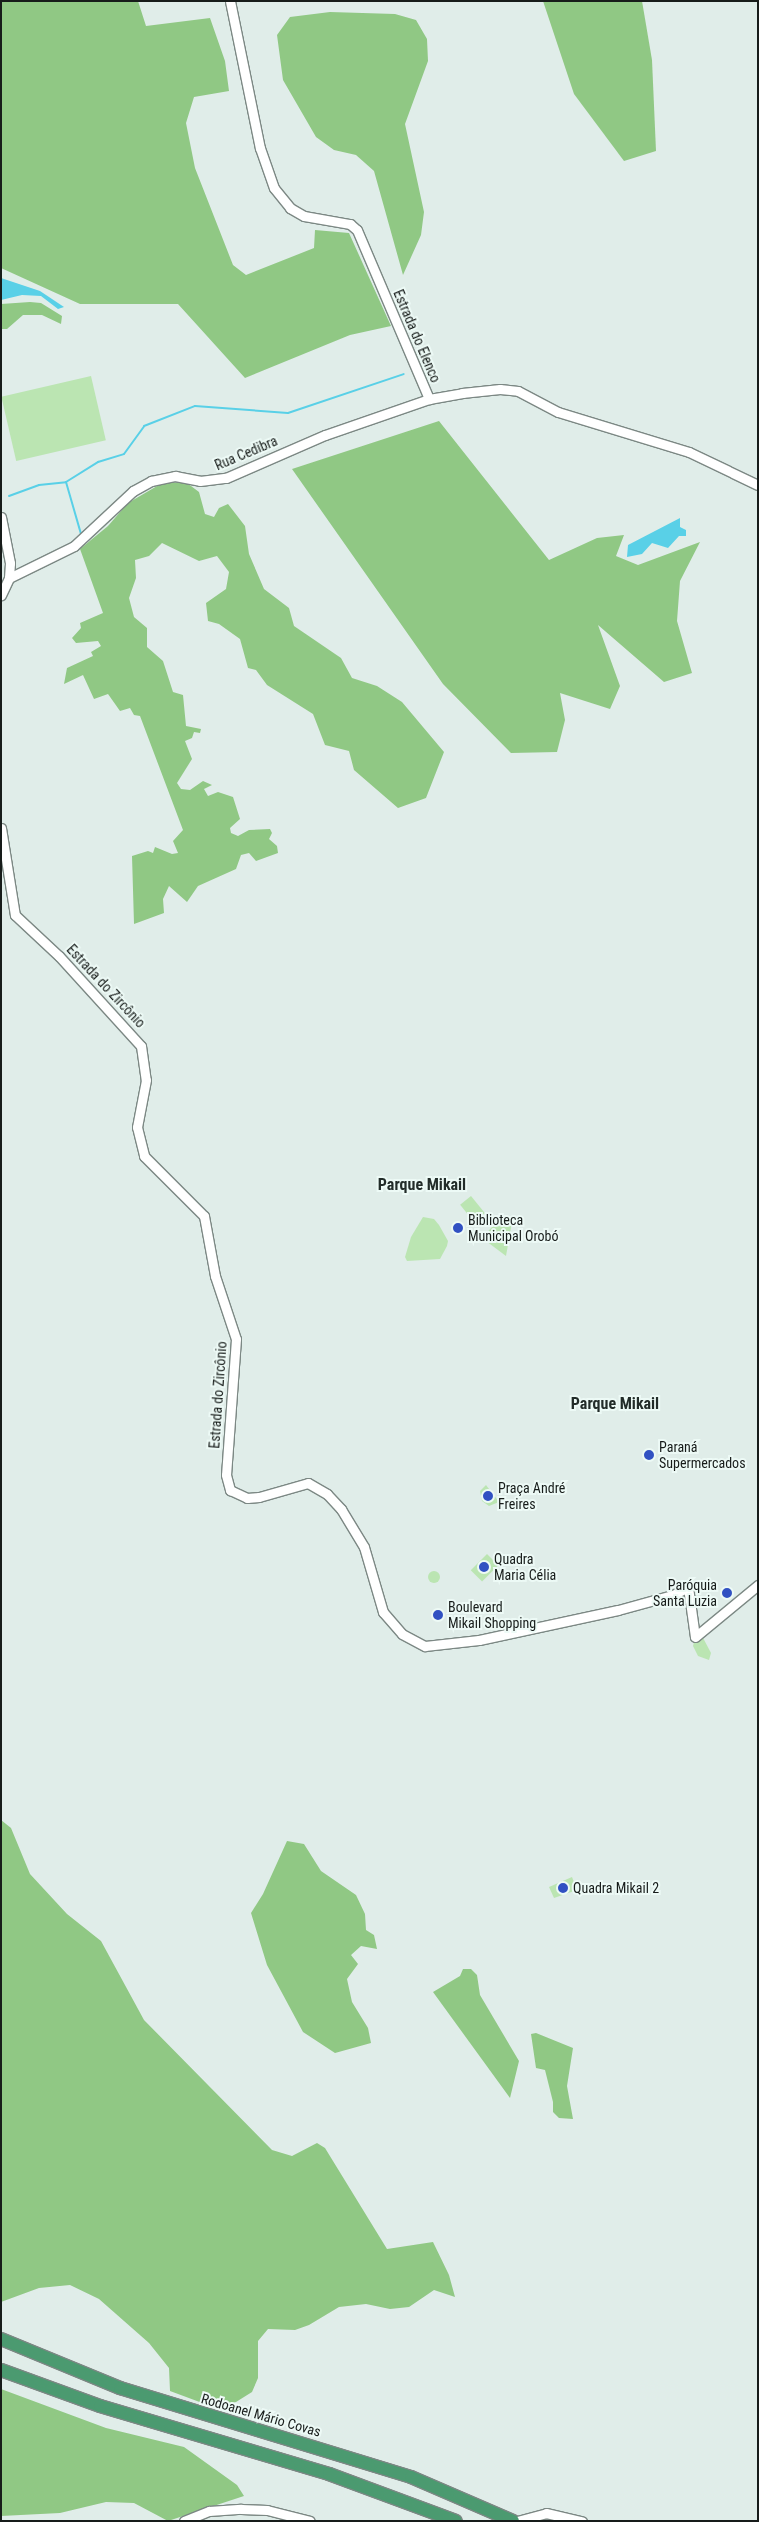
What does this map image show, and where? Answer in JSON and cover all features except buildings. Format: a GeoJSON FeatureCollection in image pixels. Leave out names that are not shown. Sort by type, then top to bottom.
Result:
{"type":"FeatureCollection","features":[{"type":"Feature","properties":{"kind":"highway","name":"Rodoanel Mário Covas"},"geometry":{"type":"LineString","coordinates":[[1,2339],[120,2388],[356,2458],[491,2510],[513,2521]]}},
{"type":"Feature","properties":{"kind":"highway"},"geometry":{"type":"LineString","coordinates":[[1,2370],[61,2394],[329,2474],[450,2518]]}},
{"type":"Feature","properties":{"kind":"street","name":"Estrada do Elenco"},"geometry":{"type":"LineString","coordinates":[[230,1],[260,148],[274,188],[290,208],[304,216],[350,224],[357,230],[428,399],[500,389],[518,391],[558,412],[689,452],[758,485]]}},
{"type":"Feature","properties":{"kind":"street","name":"Rua Cedibra"},"geometry":{"type":"LineString","coordinates":[[9,578],[74,546],[132,491],[151,481],[175,476],[200,481],[226,478],[325,435],[428,399]]}},
{"type":"Feature","properties":{"kind":"street"},"geometry":{"type":"LineString","coordinates":[[1,518],[7,534],[9,578],[1,595]]}},
{"type":"Feature","properties":{"kind":"street","name":"Estrada do Zircônio"},"geometry":{"type":"LineString","coordinates":[[1,828],[15,915],[59,956],[141,1046],[146,1080],[137,1127],[144,1156],[204,1216],[215,1276],[236,1339],[226,1476],[230,1490],[247,1498],[299,1484],[317,1487],[342,1509],[356,1531],[364,1547],[380,1605],[402,1634],[431,1647],[479,1640],[689,1592],[692,1608]]}},
{"type":"Feature","properties":{"kind":"street"},"geometry":{"type":"LineString","coordinates":[[692,1608],[694,1637],[758,1585]]}},
{"type":"Feature","properties":{"kind":"street"},"geometry":{"type":"LineString","coordinates":[[692,1608],[705,1628]]}},
{"type":"Feature","properties":{"kind":"street"},"geometry":{"type":"LineString","coordinates":[[184,2521],[208,2511],[267,2510],[310,2521]]}},
{"type":"Feature","properties":{"kind":"street"},"geometry":{"type":"LineString","coordinates":[[517,2521],[546,2513],[582,2521]]}},
{"type":"Feature","properties":{"kind":"green space"},"geometry":{"type":"Polygon","coordinates":[[[1,1],[138,1],[146,26],[210,18],[225,61],[229,91],[194,97],[186,123],[195,168],[233,265],[246,275],[314,248],[315,230],[349,233],[391,326],[350,335],[245,378],[178,304],[80,304],[1,268],[1,1]]]}},
{"type":"Feature","properties":{"kind":"green space"},"geometry":{"type":"Polygon","coordinates":[[[543,1],[642,1],[652,60],[656,151],[624,161],[574,94],[543,1]]]}},
{"type":"Feature","properties":{"kind":"green space"},"geometry":{"type":"Polygon","coordinates":[[[330,12],[395,14],[416,20],[427,39],[428,61],[405,124],[424,212],[421,235],[403,275],[374,171],[356,155],[334,150],[316,137],[283,80],[277,35],[290,17],[330,12]]]}},
{"type":"Feature","properties":{"kind":"green space"},"geometry":{"type":"Polygon","coordinates":[[[41,303],[62,316],[61,324],[42,315],[23,315],[7,329],[1,329],[1,304],[41,303]]]}},
{"type":"Feature","properties":{"kind":"green space"},"geometry":{"type":"Polygon","coordinates":[[[91,376],[106,440],[16,461],[1,397],[91,376]]]}},
{"type":"Feature","properties":{"kind":"green space"},"geometry":{"type":"Polygon","coordinates":[[[439,421],[549,560],[597,538],[624,535],[616,556],[638,565],[700,542],[680,581],[677,621],[692,673],[664,682],[598,625],[620,686],[610,709],[560,693],[565,720],[557,752],[511,753],[443,684],[292,469],[439,421]]]}},
{"type":"Feature","properties":{"kind":"green space"},"geometry":{"type":"Polygon","coordinates":[[[164,482],[187,483],[199,492],[205,514],[214,517],[219,508],[228,504],[245,526],[249,554],[264,589],[289,608],[294,626],[341,658],[352,678],[377,686],[402,702],[444,752],[426,798],[398,808],[354,770],[349,751],[325,745],[313,714],[267,685],[256,670],[248,668],[240,639],[219,624],[208,621],[206,603],[226,589],[229,572],[217,556],[199,561],[162,543],[149,556],[135,560],[136,578],[129,598],[134,617],[147,628],[147,647],[163,661],[173,692],[183,695],[186,726],[201,729],[200,733],[194,732],[192,738],[185,741],[192,759],[177,783],[181,789],[190,790],[203,781],[212,785],[204,789],[208,796],[218,792],[233,797],[240,819],[230,828],[231,833],[238,836],[249,830],[270,829],[272,833],[269,839],[277,846],[278,853],[256,861],[249,853],[241,855],[236,869],[198,886],[187,902],[169,886],[163,899],[164,913],[134,924],[132,856],[148,851],[153,853],[155,847],[172,854],[178,853],[173,841],[183,830],[140,716],[134,715],[130,708],[120,711],[108,694],[94,699],[83,675],[64,684],[67,668],[93,656],[91,652],[101,646],[98,641],[76,643],[72,638],[81,628],[80,623],[103,613],[80,549],[108,526],[128,503],[164,482]]]}},
{"type":"Feature","properties":{"kind":"green space"},"geometry":{"type":"Polygon","coordinates":[[[471,1196],[485,1213],[474,1222],[460,1205],[471,1196]]]}},
{"type":"Feature","properties":{"kind":"green space"},"geometry":{"type":"Polygon","coordinates":[[[502,1216],[512,1222],[506,1256],[482,1238],[502,1216]]]}},
{"type":"Feature","properties":{"kind":"green space"},"geometry":{"type":"Polygon","coordinates":[[[423,1217],[434,1219],[439,1225],[448,1241],[447,1246],[440,1259],[407,1261],[405,1257],[411,1237],[423,1217]]]}},
{"type":"Feature","properties":{"kind":"green space","name":"Praça André Freires"},"geometry":{"type":"Polygon","coordinates":[[[486,1485],[499,1502],[489,1506],[482,1501],[480,1491],[486,1485]]]}},
{"type":"Feature","properties":{"kind":"green space","name":"Quadra Maria Célia"},"geometry":{"type":"Polygon","coordinates":[[[487,1554],[498,1565],[482,1582],[471,1570],[487,1554]]]}},
{"type":"Feature","properties":{"kind":"green space"},"geometry":{"type":"Polygon","coordinates":[[[432,1571],[436,1571],[440,1577],[436,1583],[432,1583],[428,1579],[428,1575],[432,1571]]]}},
{"type":"Feature","properties":{"kind":"green space"},"geometry":{"type":"Polygon","coordinates":[[[701,1634],[711,1653],[709,1660],[698,1656],[693,1646],[695,1638],[701,1634]]]}},
{"type":"Feature","properties":{"kind":"green space"},"geometry":{"type":"Polygon","coordinates":[[[1,1820],[11,1828],[30,1874],[67,1914],[101,1941],[144,2020],[272,2150],[292,2156],[317,2143],[325,2148],[387,2249],[433,2242],[449,2275],[455,2297],[434,2290],[409,2307],[390,2309],[366,2304],[339,2307],[309,2325],[295,2330],[268,2329],[258,2341],[258,2378],[252,2392],[236,2402],[224,2405],[205,2404],[170,2391],[169,2368],[149,2343],[99,2299],[70,2285],[39,2288],[1,2302],[1,1820]]]}},
{"type":"Feature","properties":{"kind":"green space"},"geometry":{"type":"Polygon","coordinates":[[[287,1841],[304,1844],[321,1871],[356,1895],[365,1914],[366,1930],[374,1935],[377,1949],[361,1946],[351,1955],[358,1964],[347,1979],[352,2002],[368,2028],[371,2043],[335,2053],[303,2032],[267,1965],[251,1913],[263,1894],[287,1841]]]}},
{"type":"Feature","properties":{"kind":"green space","name":"Quadra Mikail 2"},"geometry":{"type":"Polygon","coordinates":[[[572,1877],[577,1890],[554,1898],[549,1887],[572,1877]]]}},
{"type":"Feature","properties":{"kind":"green space"},"geometry":{"type":"Polygon","coordinates":[[[463,1969],[471,1969],[477,1975],[480,1995],[519,2061],[510,2098],[433,1992],[460,1976],[463,1969]]]}},
{"type":"Feature","properties":{"kind":"green space"},"geometry":{"type":"Polygon","coordinates":[[[536,2033],[573,2048],[567,2086],[573,2119],[559,2118],[553,2112],[553,2102],[545,2070],[536,2068],[531,2034],[536,2033]]]}},
{"type":"Feature","properties":{"kind":"green space"},"geometry":{"type":"Polygon","coordinates":[[[1,2389],[106,2428],[184,2447],[237,2485],[244,2496],[168,2521],[134,2503],[106,2502],[60,2513],[1,2516],[1,2389]]]}},
{"type":"Feature","properties":{"kind":"water"},"geometry":{"type":"Polygon","coordinates":[[[1,278],[40,291],[64,307],[58,309],[41,296],[22,295],[1,300],[1,278]]]}},
{"type":"Feature","properties":{"kind":"water"},"geometry":{"type":"Polygon","coordinates":[[[680,518],[680,527],[686,530],[686,536],[679,536],[668,548],[652,543],[642,554],[627,557],[628,545],[680,518]]]}},
{"type":"Feature","properties":{"kind":"waterway"},"geometry":{"type":"LineString","coordinates":[[9,496],[39,485],[66,482],[98,462],[124,454],[144,426],[195,406],[288,413],[404,374]]}},
{"type":"Feature","properties":{"kind":"waterway"},"geometry":{"type":"LineString","coordinates":[[66,482],[81,534]]}},
{"type":"Feature","properties":{"kind":"place","name":"Biblioteca Municipal Orobó"},"geometry":{"type":"Point","coordinates":[458,1228]}},
{"type":"Feature","properties":{"kind":"place","name":"Paraná Supermercados"},"geometry":{"type":"Point","coordinates":[649,1455]}},
{"type":"Feature","properties":{"kind":"place","name":"Praça André Freires"},"geometry":{"type":"Point","coordinates":[488,1496]}},
{"type":"Feature","properties":{"kind":"place","name":"Quadra Maria Célia"},"geometry":{"type":"Point","coordinates":[484,1567]}},
{"type":"Feature","properties":{"kind":"place","name":"Paróquia Santa Luzia"},"geometry":{"type":"Point","coordinates":[727,1593]}},
{"type":"Feature","properties":{"kind":"place","name":"Boulevard Mikail Shopping"},"geometry":{"type":"Point","coordinates":[438,1615]}},
{"type":"Feature","properties":{"kind":"place","name":"Quadra Mikail 2"},"geometry":{"type":"Point","coordinates":[563,1888]}},
{"type":"Feature","properties":{"kind":"district","name":"Parque Mikail"},"geometry":{"type":"Point","coordinates":[422,1185]}},
{"type":"Feature","properties":{"kind":"district","name":"Parque Mikail"},"geometry":{"type":"Point","coordinates":[615,1404]}}]}
